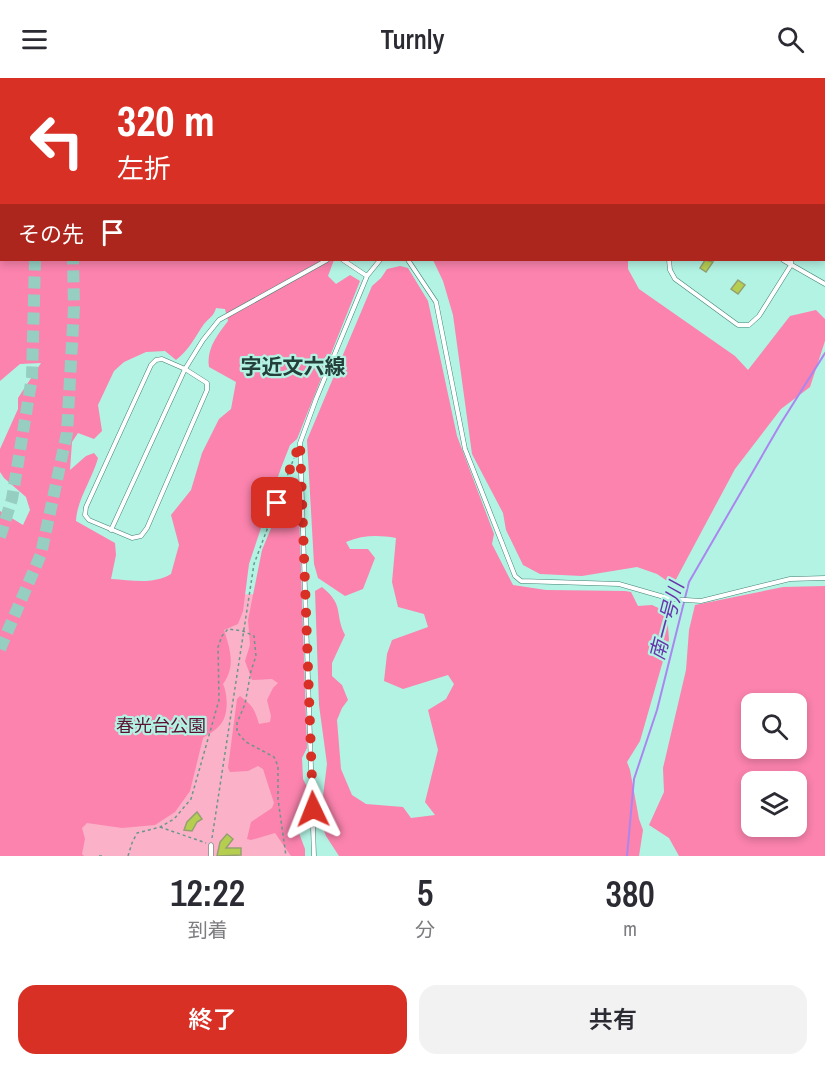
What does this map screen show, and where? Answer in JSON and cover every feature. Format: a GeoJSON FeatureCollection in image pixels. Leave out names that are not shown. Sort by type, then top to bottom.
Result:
{"type":"FeatureCollection","features":[{"type":"Feature","properties":{"kind":"lane"},"geometry":{"type":"LineString","coordinates":[[111,530],[185,369],[203,340],[219,320],[325,261]]}},
{"type":"Feature","properties":{"kind":"lane"},"geometry":{"type":"LineString","coordinates":[[344,261],[367,276]]}},
{"type":"Feature","properties":{"kind":"lane"},"geometry":{"type":"LineString","coordinates":[[314,856],[300,443],[367,276],[379,261]]}},
{"type":"Feature","properties":{"kind":"lane"},"geometry":{"type":"LineString","coordinates":[[409,261],[436,302],[465,449],[514,576],[521,581],[619,584],[671,599],[700,601],[790,579],[825,578]]}},
{"type":"Feature","properties":{"kind":"lane"},"geometry":{"type":"LineString","coordinates":[[669,261],[670,270],[675,279],[738,325],[749,325],[759,316],[791,262],[825,284]]}},
{"type":"Feature","properties":{"kind":"lane"},"geometry":{"type":"LineString","coordinates":[[162,359],[185,369],[207,383],[207,390],[147,528],[141,536],[132,538],[111,530],[88,520],[85,515],[86,507],[151,365],[156,360],[162,359]]}},
{"type":"Feature","properties":{"kind":"lane"},"geometry":{"type":"LineString","coordinates":[[211,845],[211,856]]}},
{"type":"Feature","properties":{"kind":"path"},"geometry":{"type":"LineString","coordinates":[[160,827],[211,845],[254,564],[300,443]]}},
{"type":"Feature","properties":{"kind":"path"},"geometry":{"type":"LineString","coordinates":[[128,856],[137,833],[160,827],[174,819],[191,799],[219,700],[218,648],[222,636],[228,629],[243,631],[254,636],[256,656],[245,704],[237,723],[237,732],[246,742],[274,757],[278,766],[278,799],[286,856]]}},
{"type":"Feature","properties":{"kind":"green space"},"geometry":{"type":"Polygon","coordinates":[[[0,261],[334,261],[328,276],[336,284],[350,275],[360,281],[297,439],[290,445],[281,468],[249,564],[243,611],[238,624],[224,630],[231,657],[229,671],[223,684],[227,700],[225,717],[219,726],[203,738],[190,791],[175,812],[155,825],[122,828],[87,823],[82,828],[85,839],[82,854],[84,856],[0,856],[0,511],[23,525],[30,510],[26,497],[0,472],[0,449],[18,409],[18,398],[41,363],[20,364],[0,381],[0,261]],[[216,308],[188,348],[176,360],[165,351],[146,352],[124,362],[114,371],[98,405],[102,431],[94,439],[78,433],[72,442],[70,470],[86,456],[94,453],[98,458],[79,505],[76,521],[115,543],[116,555],[111,579],[149,581],[171,574],[179,545],[171,515],[191,490],[202,453],[219,419],[231,409],[236,382],[209,367],[209,354],[220,331],[228,321],[225,309],[216,308]]]}},
{"type":"Feature","properties":{"kind":"green space"},"geometry":{"type":"Polygon","coordinates":[[[433,261],[628,261],[628,269],[639,289],[735,356],[748,370],[790,316],[816,310],[825,319],[825,341],[810,387],[781,409],[735,469],[673,585],[657,574],[637,567],[582,576],[540,574],[523,565],[506,530],[503,513],[472,454],[453,315],[443,281],[433,261]]]}},
{"type":"Feature","properties":{"kind":"green space"},"geometry":{"type":"Polygon","coordinates":[[[400,266],[408,268],[428,301],[457,436],[494,534],[492,544],[513,585],[546,590],[631,592],[638,606],[652,605],[667,612],[669,640],[640,741],[627,762],[643,830],[639,856],[339,856],[326,836],[320,820],[327,764],[319,705],[315,591],[322,587],[334,599],[345,635],[332,663],[332,676],[342,685],[348,700],[337,720],[341,769],[352,795],[366,804],[403,807],[411,818],[435,815],[425,802],[438,750],[428,710],[446,699],[454,684],[448,675],[403,689],[384,681],[387,654],[392,640],[428,627],[424,614],[398,607],[392,582],[396,538],[371,536],[346,542],[350,549],[368,549],[375,558],[363,589],[345,596],[318,578],[314,564],[307,440],[372,286],[387,269],[400,266]]]}},
{"type":"Feature","properties":{"kind":"green space"},"geometry":{"type":"Polygon","coordinates":[[[295,478],[298,479],[307,748],[302,758],[303,779],[307,787],[308,820],[299,833],[305,856],[291,856],[275,833],[251,840],[247,839],[251,822],[272,808],[274,803],[263,769],[258,766],[248,771],[230,772],[228,768],[237,699],[240,696],[250,705],[259,724],[270,722],[271,716],[267,700],[278,683],[272,679],[252,680],[245,661],[250,645],[248,620],[262,550],[290,482],[295,478]]]}},
{"type":"Feature","properties":{"kind":"green space"},"geometry":{"type":"Polygon","coordinates":[[[825,586],[825,856],[679,856],[669,838],[649,825],[664,792],[663,768],[686,670],[689,630],[695,605],[783,587],[825,586]]]}},
{"type":"Feature","properties":{"kind":"green space","name":"春光台公園"},"geometry":{"type":"Polygon","coordinates":[[[289,594],[296,856],[0,856],[0,597],[289,594]]]}},
{"type":"Feature","properties":{"kind":"building"},"geometry":{"type":"Polygon","coordinates":[[[704,261],[713,262],[706,272],[700,268],[704,261]]]}},
{"type":"Feature","properties":{"kind":"building"},"geometry":{"type":"Polygon","coordinates":[[[738,280],[745,285],[738,294],[731,289],[738,280]]]}},
{"type":"Feature","properties":{"kind":"building"},"geometry":{"type":"Polygon","coordinates":[[[197,812],[202,819],[197,822],[192,831],[184,830],[187,822],[197,812]]]}},
{"type":"Feature","properties":{"kind":"building"},"geometry":{"type":"Polygon","coordinates":[[[227,834],[233,839],[226,848],[241,848],[241,855],[217,856],[220,842],[227,834]]]}},
{"type":"Feature","properties":{"kind":"waterway","name":"南一号川"},"geometry":{"type":"LineString","coordinates":[[627,856],[634,779],[657,710],[689,582],[781,423],[825,353]]}},
{"type":"Feature","properties":{"kind":"tunnel"},"geometry":{"type":"LineString","coordinates":[[0,537],[12,499],[32,377],[35,261]]}},
{"type":"Feature","properties":{"kind":"tunnel"},"geometry":{"type":"LineString","coordinates":[[0,649],[41,554],[67,433],[74,307],[73,261]]}},
{"type":"Feature","properties":{"kind":"district","name":"字近文六線"},"geometry":{"type":"Point","coordinates":[293,366]}},
{"type":"Feature","properties":{"kind":"route"},"geometry":{"type":"LineString","coordinates":[[277,503],[300,443],[313,809]]}}]}
